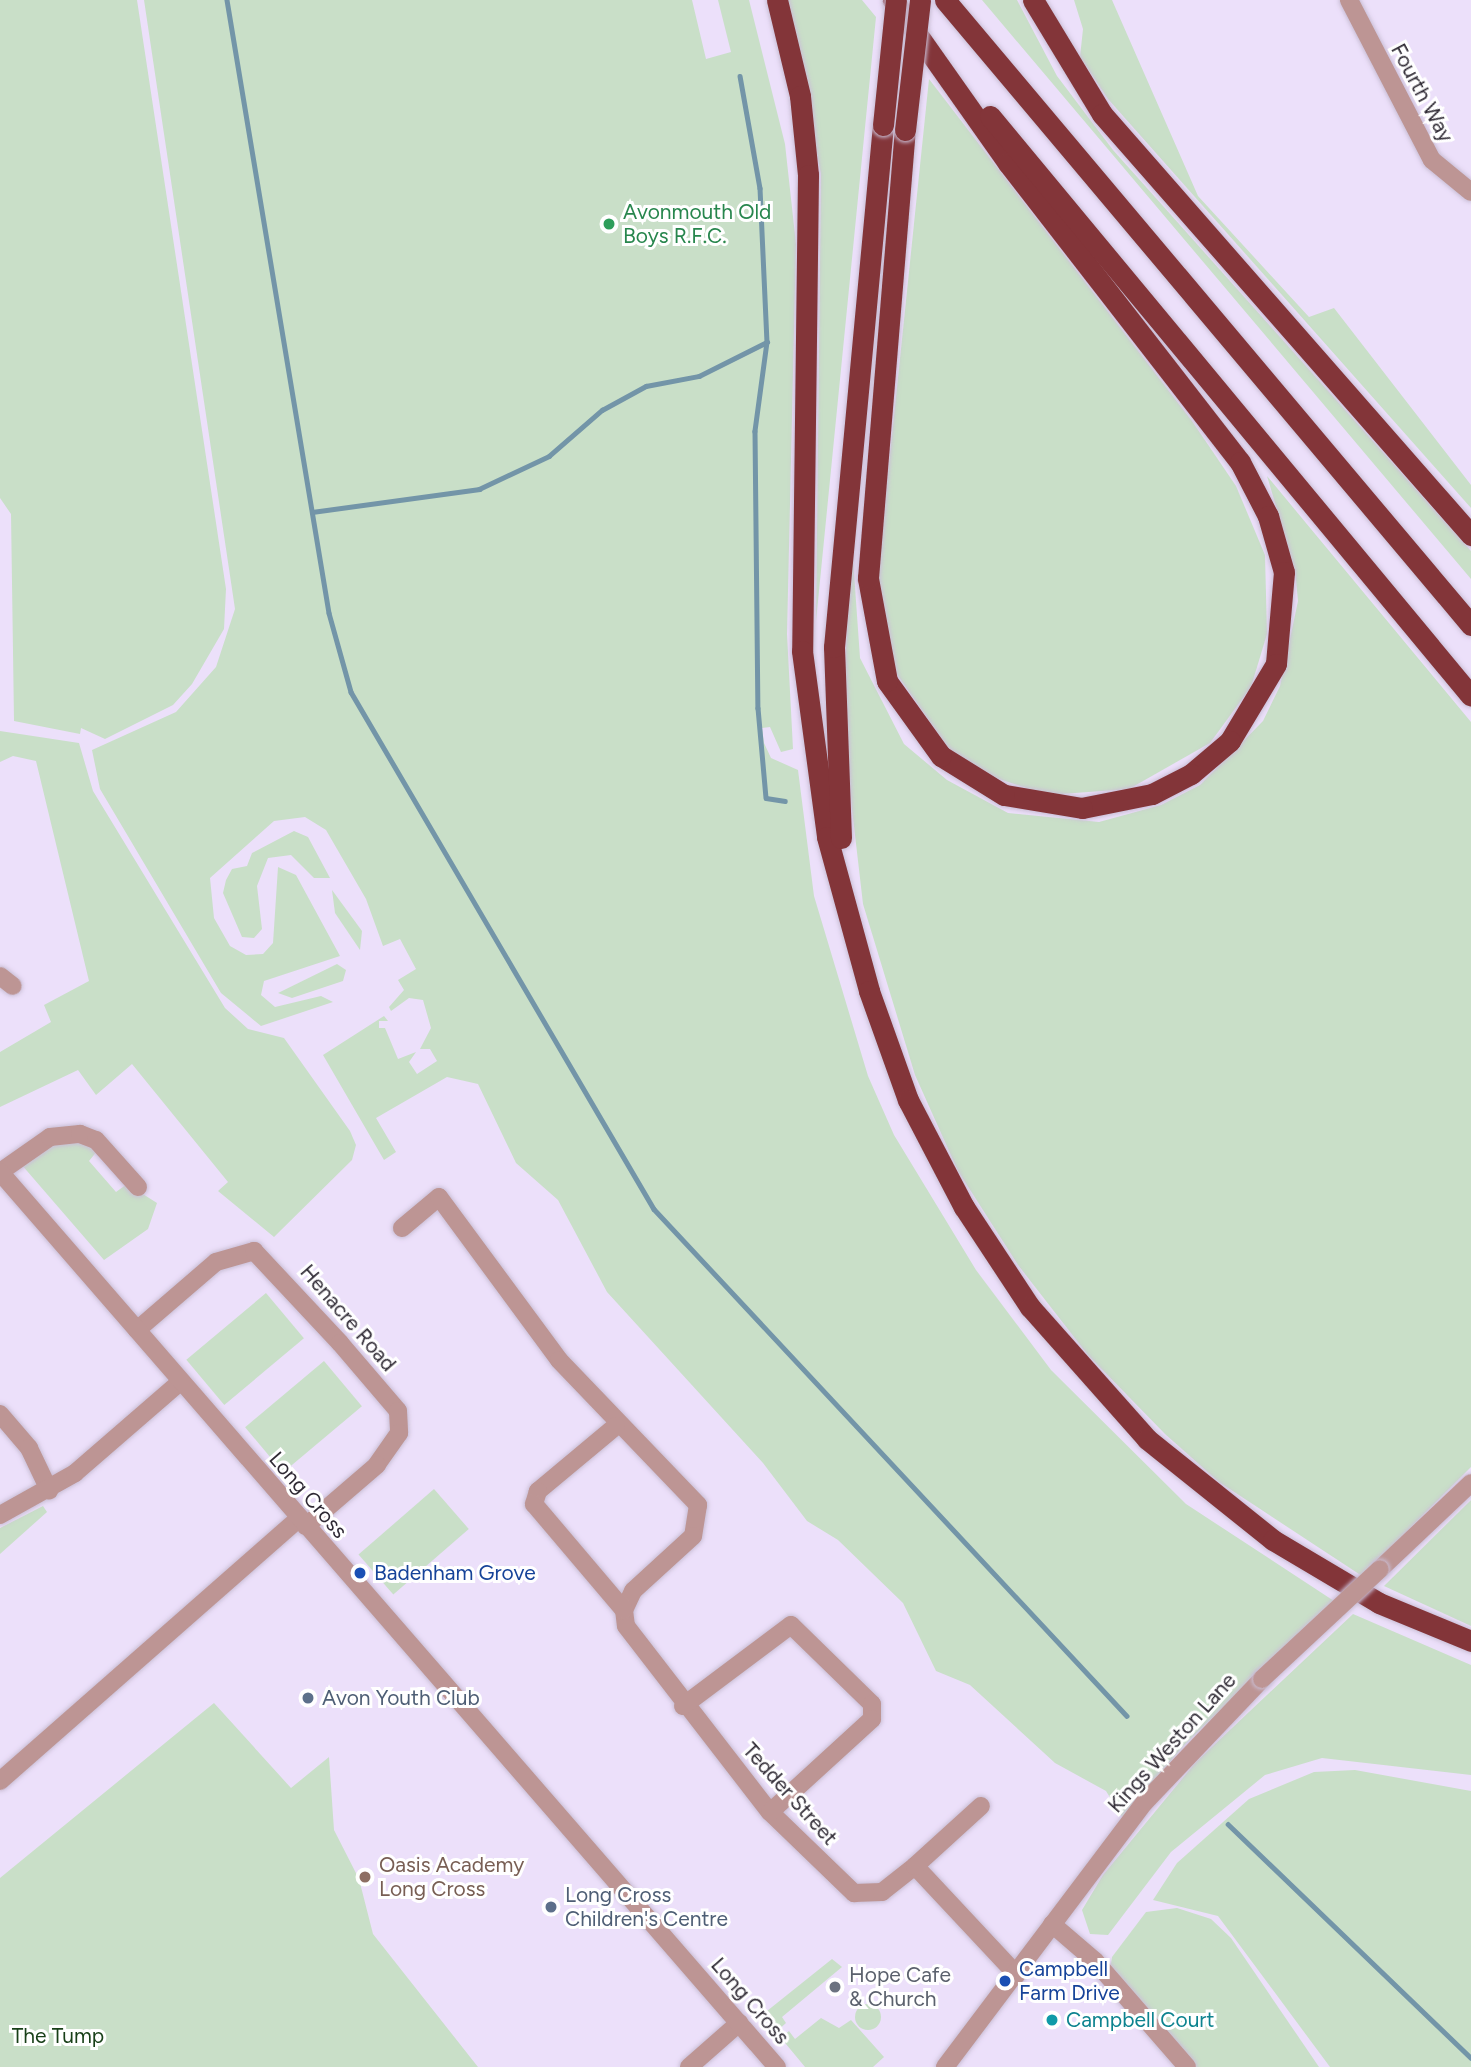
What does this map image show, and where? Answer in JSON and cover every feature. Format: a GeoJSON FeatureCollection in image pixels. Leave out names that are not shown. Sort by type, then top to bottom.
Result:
{"type":"FeatureCollection","features":[{"type":"Feature","properties":{"kind":"highway"},"geometry":{"type":"LineString","coordinates":[[776,0],[800,96],[808,175],[803,651],[827,836],[908,1100],[964,1207],[1030,1307],[1147,1439],[1273,1540],[1379,1603],[1471,1641]]}},
{"type":"Feature","properties":{"kind":"highway"},"geometry":{"type":"LineString","coordinates":[[847,906],[834,660],[894,0]]}},
{"type":"Feature","properties":{"kind":"highway"},"geometry":{"type":"LineString","coordinates":[[894,0],[1008,163],[1240,462],[1268,516],[1284,572],[1276,664],[1230,741],[1191,774],[1152,794],[1082,808],[1004,794],[941,756],[887,681],[868,578],[905,130],[919,0]]}},
{"type":"Feature","properties":{"kind":"highway"},"geometry":{"type":"LineString","coordinates":[[894,0],[1471,696]]}},
{"type":"Feature","properties":{"kind":"highway"},"geometry":{"type":"LineString","coordinates":[[945,0],[1471,625]]}},
{"type":"Feature","properties":{"kind":"highway"},"geometry":{"type":"LineString","coordinates":[[1033,0],[1102,114],[1471,535]]}},
{"type":"Feature","properties":{"kind":"street","name":"Fourth Way"},"geometry":{"type":"LineString","coordinates":[[1349,0],[1432,160],[1471,192]]}},
{"type":"Feature","properties":{"kind":"street"},"geometry":{"type":"LineString","coordinates":[[0,1172],[43,1140],[80,1134],[96,1140],[138,1187]]}},
{"type":"Feature","properties":{"kind":"street","name":"Long Cross"},"geometry":{"type":"LineString","coordinates":[[0,1172],[777,2067]]}},
{"type":"Feature","properties":{"kind":"street"},"geometry":{"type":"LineString","coordinates":[[402,1228],[439,1197],[508,1295],[616,1426],[698,1505],[693,1536],[634,1591],[624,1610]]}},
{"type":"Feature","properties":{"kind":"street","name":"Henacre Road"},"geometry":{"type":"LineString","coordinates":[[137,1330],[216,1262],[254,1251],[340,1343],[398,1411],[399,1433],[384,1458],[302,1522]]}},
{"type":"Feature","properties":{"kind":"street"},"geometry":{"type":"LineString","coordinates":[[0,1515],[49,1490],[180,1382]]}},
{"type":"Feature","properties":{"kind":"street"},"geometry":{"type":"LineString","coordinates":[[0,1414],[29,1448],[49,1490]]}},
{"type":"Feature","properties":{"kind":"street","name":"Tedder Street"},"geometry":{"type":"LineString","coordinates":[[616,1426],[538,1491],[534,1504],[624,1610],[626,1626],[683,1706],[770,1812],[854,1894],[882,1892],[981,1806]]}},
{"type":"Feature","properties":{"kind":"street","name":"Kings Weston Lane"},"geometry":{"type":"LineString","coordinates":[[945,2067],[1145,1802],[1262,1679],[1471,1482]]}},
{"type":"Feature","properties":{"kind":"street"},"geometry":{"type":"LineString","coordinates":[[0,1781],[302,1522]]}},
{"type":"Feature","properties":{"kind":"street"},"geometry":{"type":"LineString","coordinates":[[683,1706],[792,1625],[872,1704],[872,1720],[770,1812]]}},
{"type":"Feature","properties":{"kind":"street"},"geometry":{"type":"LineString","coordinates":[[915,1866],[1017,1975]]}},
{"type":"Feature","properties":{"kind":"street"},"geometry":{"type":"LineString","coordinates":[[1052,1924],[1095,1961],[1187,2067]]}},
{"type":"Feature","properties":{"kind":"street"},"geometry":{"type":"LineString","coordinates":[[689,2067],[740,2023]]}},
{"type":"Feature","properties":{"kind":"green space"},"geometry":{"type":"Polygon","coordinates":[[[0,0],[137,0],[226,589],[224,629],[192,684],[173,705],[105,739],[81,728],[80,734],[14,721],[11,514],[0,498],[0,0]]]}},
{"type":"Feature","properties":{"kind":"green space"},"geometry":{"type":"Polygon","coordinates":[[[144,0],[692,0],[706,59],[731,52],[718,0],[749,0],[785,144],[796,244],[787,634],[793,749],[781,752],[770,727],[762,728],[764,743],[771,758],[798,770],[814,896],[868,1076],[894,1135],[976,1270],[1051,1370],[1186,1504],[1334,1601],[1186,1743],[1122,1817],[1106,1791],[1055,1763],[970,1685],[936,1671],[903,1603],[838,1540],[807,1521],[763,1463],[607,1292],[558,1200],[516,1163],[478,1084],[447,1077],[376,1118],[396,1152],[384,1160],[323,1055],[384,1016],[388,1021],[379,1021],[379,1028],[385,1028],[398,1059],[416,1052],[409,1062],[417,1074],[437,1061],[430,1049],[420,1049],[431,1028],[423,1000],[409,998],[391,1011],[389,1007],[404,990],[398,980],[416,969],[400,939],[383,946],[366,899],[326,830],[305,817],[274,821],[210,878],[214,918],[230,946],[246,955],[263,954],[273,943],[278,867],[296,875],[340,956],[264,981],[261,995],[275,1007],[321,996],[333,1002],[261,1026],[221,993],[100,789],[92,750],[176,712],[216,667],[235,609],[144,0]]]}},
{"type":"Feature","properties":{"kind":"green space"},"geometry":{"type":"Polygon","coordinates":[[[787,0],[862,0],[876,17],[816,621],[821,174],[787,0]]]}},
{"type":"Feature","properties":{"kind":"green space"},"geometry":{"type":"Polygon","coordinates":[[[982,0],[1017,0],[1057,76],[1113,150],[1471,551],[1471,579],[982,0]]]}},
{"type":"Feature","properties":{"kind":"green space"},"geometry":{"type":"Polygon","coordinates":[[[1074,0],[1112,0],[1198,196],[1309,317],[1334,308],[1471,485],[1471,508],[1108,99],[1080,57],[1083,29],[1074,0]]]}},
{"type":"Feature","properties":{"kind":"green space"},"geometry":{"type":"Polygon","coordinates":[[[929,79],[1192,421],[1236,486],[1265,555],[1267,634],[1251,687],[1210,743],[1129,789],[1048,795],[984,774],[951,752],[894,670],[877,580],[929,79]]]}},
{"type":"Feature","properties":{"kind":"green space"},"geometry":{"type":"Polygon","coordinates":[[[1267,476],[1471,722],[1471,1467],[1362,1576],[1219,1482],[1165,1434],[1088,1355],[1018,1265],[958,1171],[915,1075],[863,904],[852,809],[844,695],[851,530],[860,658],[904,744],[947,780],[1008,813],[1099,822],[1161,805],[1200,785],[1263,721],[1280,686],[1298,601],[1295,570],[1267,476]]]}},
{"type":"Feature","properties":{"kind":"green space"},"geometry":{"type":"Polygon","coordinates":[[[0,731],[79,743],[93,791],[225,1008],[248,1029],[284,1038],[350,1131],[356,1145],[352,1160],[274,1237],[218,1191],[228,1182],[132,1064],[96,1095],[78,1070],[0,1107],[0,1052],[51,1022],[44,1005],[89,981],[36,761],[13,756],[0,762],[0,731]]]}},
{"type":"Feature","properties":{"kind":"green space"},"geometry":{"type":"Polygon","coordinates":[[[294,831],[308,837],[330,878],[314,878],[291,855],[268,858],[257,886],[262,929],[254,938],[242,937],[223,893],[226,880],[232,869],[247,866],[252,853],[294,831]]]}},
{"type":"Feature","properties":{"kind":"green space"},"geometry":{"type":"Polygon","coordinates":[[[332,890],[362,931],[360,950],[335,913],[332,890]]]}},
{"type":"Feature","properties":{"kind":"green space"},"geometry":{"type":"Polygon","coordinates":[[[337,964],[346,970],[343,981],[292,998],[278,993],[337,964]]]}},
{"type":"Feature","properties":{"kind":"green space"},"geometry":{"type":"Polygon","coordinates":[[[73,1140],[98,1150],[89,1161],[116,1192],[127,1184],[157,1203],[148,1229],[104,1260],[21,1164],[45,1145],[73,1140]]]}},
{"type":"Feature","properties":{"kind":"green space"},"geometry":{"type":"Polygon","coordinates":[[[266,1293],[304,1338],[224,1405],[186,1360],[266,1293]]]}},
{"type":"Feature","properties":{"kind":"green space"},"geometry":{"type":"Polygon","coordinates":[[[324,1361],[362,1406],[283,1472],[245,1427],[324,1361]]]}},
{"type":"Feature","properties":{"kind":"green space"},"geometry":{"type":"Polygon","coordinates":[[[434,1489],[469,1529],[393,1595],[359,1555],[434,1489]]]}},
{"type":"Feature","properties":{"kind":"green space"},"geometry":{"type":"Polygon","coordinates":[[[1471,1500],[1471,1626],[1384,1586],[1471,1500]]]}},
{"type":"Feature","properties":{"kind":"green space"},"geometry":{"type":"Polygon","coordinates":[[[43,1506],[47,1512],[0,1554],[0,1528],[43,1506]]]}},
{"type":"Feature","properties":{"kind":"green space"},"geometry":{"type":"Polygon","coordinates":[[[1353,1614],[1471,1665],[1471,1775],[1322,1758],[1265,1775],[1171,1852],[1108,1935],[1090,1934],[1082,1910],[1103,1875],[1196,1762],[1353,1614]]]}},
{"type":"Feature","properties":{"kind":"green space","name":"The Tump"},"geometry":{"type":"Polygon","coordinates":[[[214,1703],[291,1788],[329,1757],[334,1830],[359,1879],[373,1934],[478,2067],[0,2067],[0,1878],[214,1703]]]}},
{"type":"Feature","properties":{"kind":"green space"},"geometry":{"type":"Polygon","coordinates":[[[1355,1770],[1471,1791],[1471,2067],[1330,2067],[1218,1916],[1153,1900],[1177,1863],[1249,1799],[1314,1772],[1355,1770]]]}},
{"type":"Feature","properties":{"kind":"green space"},"geometry":{"type":"Polygon","coordinates":[[[1177,1908],[1211,1919],[1231,1938],[1319,2067],[1196,2067],[1110,1970],[1112,1957],[1146,1912],[1177,1908]]]}},
{"type":"Feature","properties":{"kind":"green space"},"geometry":{"type":"Polygon","coordinates":[[[832,1959],[842,1967],[782,2017],[786,2023],[776,2032],[762,2015],[832,1959]]]}},
{"type":"Feature","properties":{"kind":"green space"},"geometry":{"type":"Polygon","coordinates":[[[868,2004],[877,2008],[881,2017],[877,2026],[868,2030],[859,2026],[855,2017],[859,2008],[868,2004]]]}},
{"type":"Feature","properties":{"kind":"green space"},"geometry":{"type":"Polygon","coordinates":[[[821,2018],[839,2028],[851,2020],[884,2057],[873,2067],[805,2067],[781,2038],[789,2031],[795,2039],[821,2018]]]}},
{"type":"Feature","properties":{"kind":"waterway"},"geometry":{"type":"LineString","coordinates":[[227,0],[329,613],[351,692],[654,1209],[1127,1716]]}},
{"type":"Feature","properties":{"kind":"waterway"},"geometry":{"type":"LineString","coordinates":[[740,76],[760,188],[767,342]]}},
{"type":"Feature","properties":{"kind":"waterway"},"geometry":{"type":"LineString","coordinates":[[312,512],[479,489],[549,456],[602,410],[646,386],[699,376],[767,342],[755,431],[758,708],[766,798],[785,801]]}},
{"type":"Feature","properties":{"kind":"waterway"},"geometry":{"type":"LineString","coordinates":[[1228,1824],[1471,2058]]}},
{"type":"Feature","properties":{"kind":"place","name":"Avonmouth Old Boys R.F.C."},"geometry":{"type":"Point","coordinates":[609,224]}},
{"type":"Feature","properties":{"kind":"place","name":"Badenham Grove"},"geometry":{"type":"Point","coordinates":[360,1573]}},
{"type":"Feature","properties":{"kind":"place","name":"Avon Youth Club"},"geometry":{"type":"Point","coordinates":[308,1698]}},
{"type":"Feature","properties":{"kind":"place","name":"Oasis Academy Long Cross"},"geometry":{"type":"Point","coordinates":[365,1877]}},
{"type":"Feature","properties":{"kind":"place","name":"Long Cross Children's Centre"},"geometry":{"type":"Point","coordinates":[551,1907]}},
{"type":"Feature","properties":{"kind":"place","name":"Campbell Farm Drive"},"geometry":{"type":"Point","coordinates":[1005,1981]}},
{"type":"Feature","properties":{"kind":"place","name":"Hope Cafe & Church"},"geometry":{"type":"Point","coordinates":[835,1987]}},
{"type":"Feature","properties":{"kind":"place","name":"Campbell Court"},"geometry":{"type":"Point","coordinates":[1052,2020]}}]}
